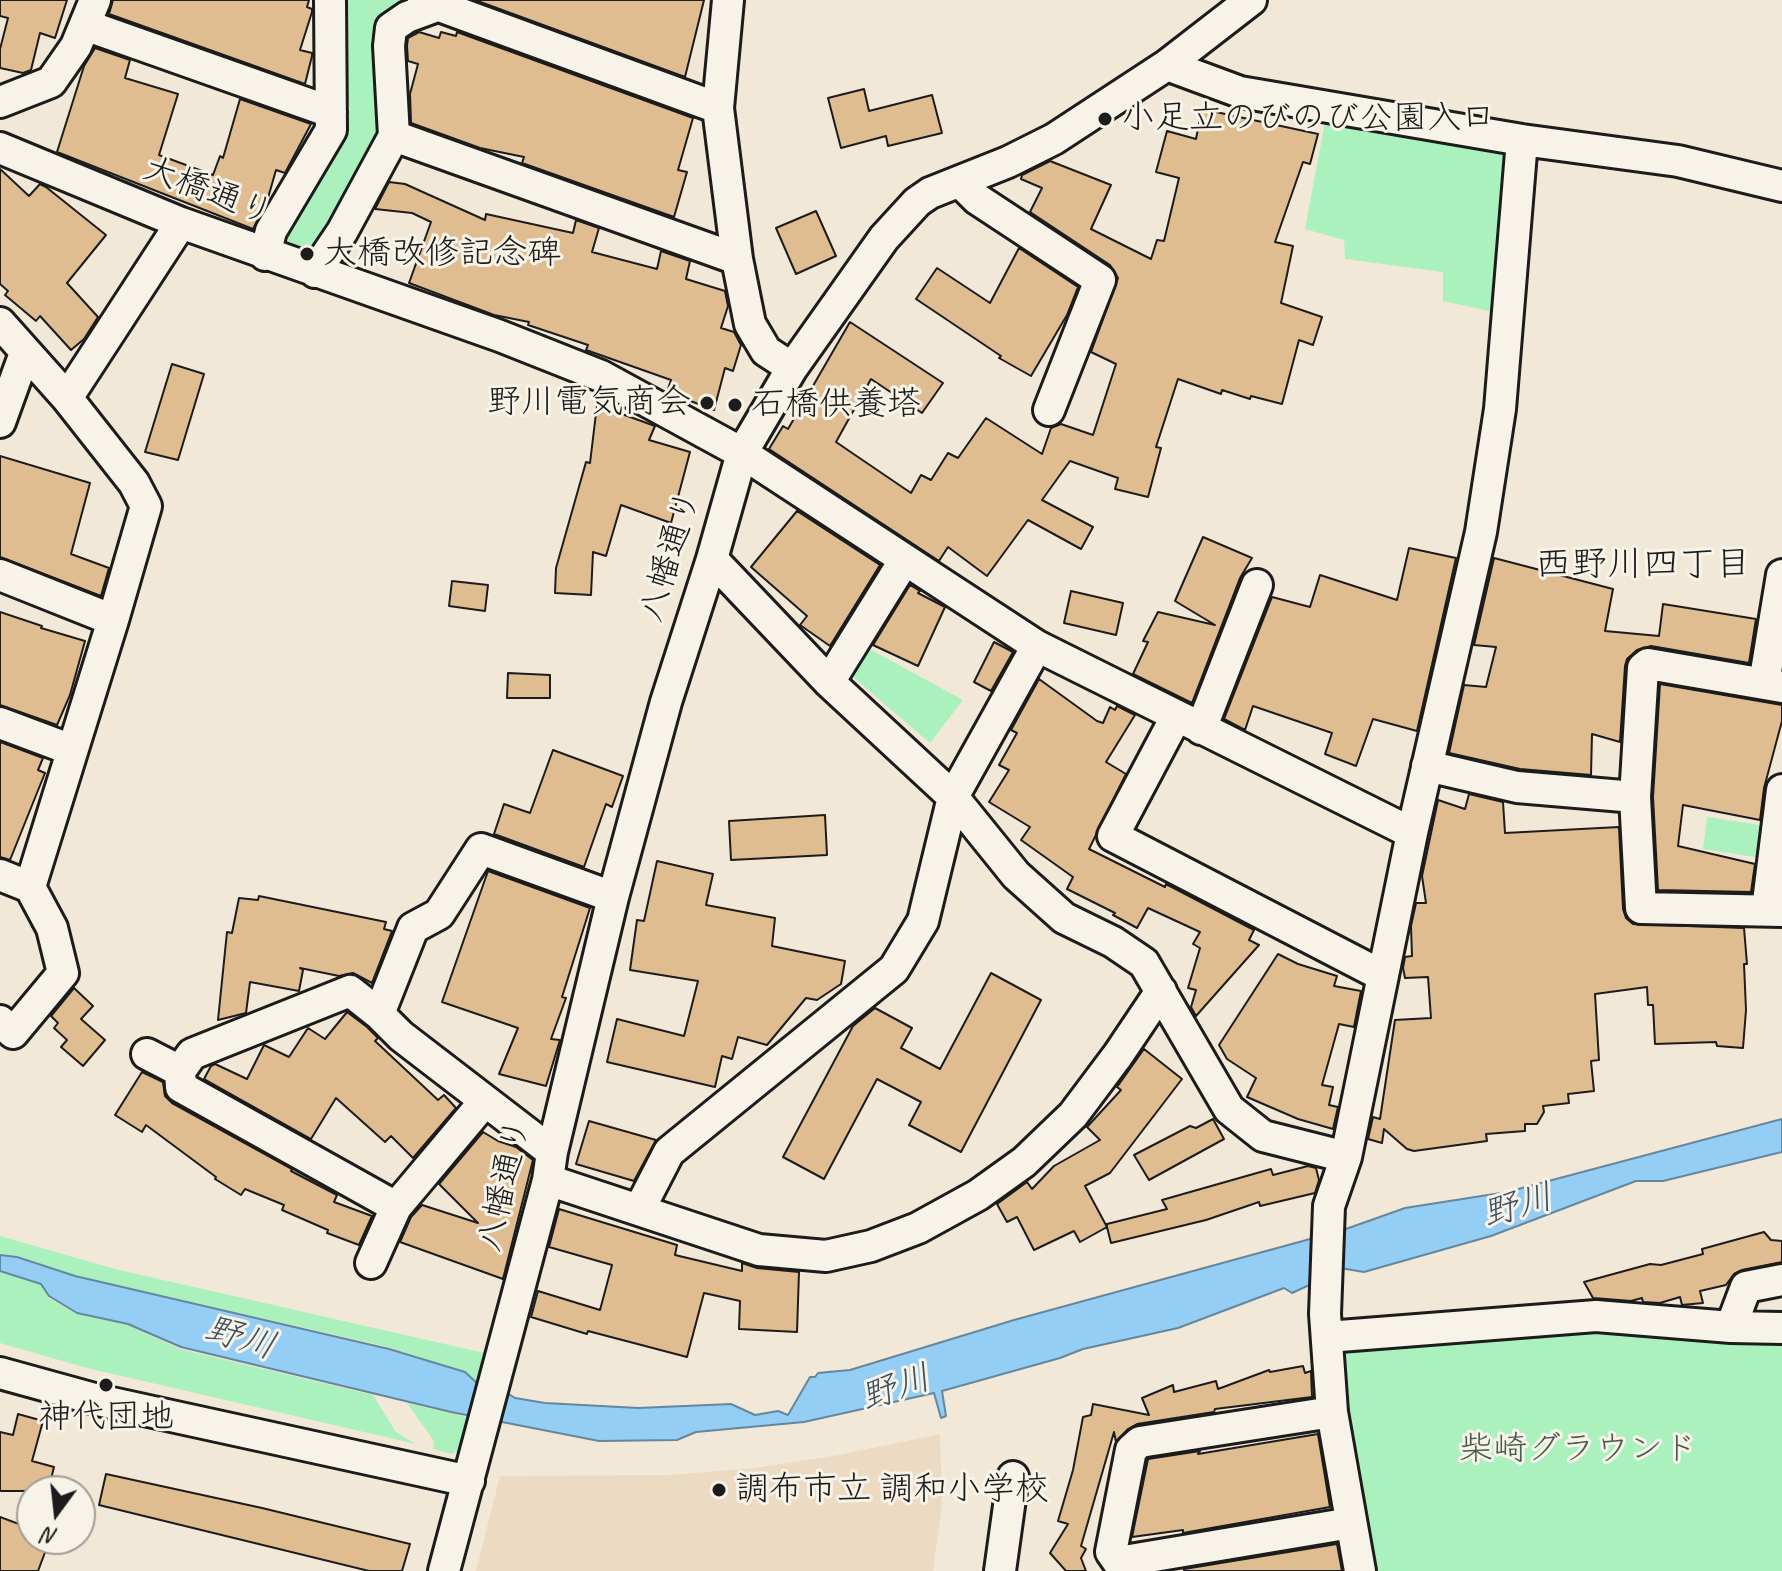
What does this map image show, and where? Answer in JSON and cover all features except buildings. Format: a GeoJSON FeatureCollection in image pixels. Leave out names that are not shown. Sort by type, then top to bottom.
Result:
{"type":"FeatureCollection","features":[{"type":"Feature","properties":{"kind":"street"},"geometry":{"type":"LineString","coordinates":[[265,255],[271,231],[331,130],[330,0]]}},
{"type":"Feature","properties":{"kind":"street"},"geometry":{"type":"LineString","coordinates":[[728,0],[718,108],[737,259],[750,324],[766,351],[792,368]]}},
{"type":"Feature","properties":{"kind":"street","name":"八幡通り"},"geometry":{"type":"LineString","coordinates":[[444,1571],[550,1166],[613,897],[666,702],[742,453],[792,368],[884,238],[905,214],[930,193],[1054,139],[1167,65],[1251,0]]}},
{"type":"Feature","properties":{"kind":"street"},"geometry":{"type":"LineString","coordinates":[[315,272],[342,232],[394,136],[389,46],[391,28],[435,2],[718,108]]}},
{"type":"Feature","properties":{"kind":"street"},"geometry":{"type":"LineString","coordinates":[[0,102],[51,82],[76,46],[90,13],[331,112]]}},
{"type":"Feature","properties":{"kind":"street"},"geometry":{"type":"LineString","coordinates":[[1167,65],[1240,92],[1522,140],[1678,161],[1782,186]]}},
{"type":"Feature","properties":{"kind":"street"},"geometry":{"type":"LineString","coordinates":[[394,136],[737,259]]}},
{"type":"Feature","properties":{"kind":"street"},"geometry":{"type":"LineString","coordinates":[[1360,1571],[1332,1412],[1326,1325],[1329,1206],[1346,1157],[1412,833],[1481,532],[1497,435],[1522,140]]}},
{"type":"Feature","properties":{"kind":"street","name":"大橋通り"},"geometry":{"type":"LineString","coordinates":[[0,148],[265,255],[486,331],[601,376],[742,453],[1037,646],[1412,833]]}},
{"type":"Feature","properties":{"kind":"street"},"geometry":{"type":"LineString","coordinates":[[960,182],[977,199],[1100,280],[1049,410]]}},
{"type":"Feature","properties":{"kind":"street"},"geometry":{"type":"LineString","coordinates":[[67,398],[181,223]]}},
{"type":"Feature","properties":{"kind":"street"},"geometry":{"type":"LineString","coordinates":[[0,323],[67,398],[134,483],[146,506],[30,887]]}},
{"type":"Feature","properties":{"kind":"street"},"geometry":{"type":"LineString","coordinates":[[0,422],[25,353]]}},
{"type":"Feature","properties":{"kind":"street"},"geometry":{"type":"LineString","coordinates":[[712,559],[829,682],[953,797],[1016,875],[1064,918],[1113,942],[1144,963],[1229,1109],[1263,1136],[1346,1157]]}},
{"type":"Feature","properties":{"kind":"street"},"geometry":{"type":"LineString","coordinates":[[829,682],[904,561]]}},
{"type":"Feature","properties":{"kind":"street"},"geometry":{"type":"LineString","coordinates":[[0,575],[113,620]]}},
{"type":"Feature","properties":{"kind":"street"},"geometry":{"type":"LineString","coordinates":[[1782,575],[1773,686],[1648,664],[1643,668],[1635,797],[1641,908],[1775,910],[1782,790]]}},
{"type":"Feature","properties":{"kind":"street"},"geometry":{"type":"LineString","coordinates":[[1257,585],[1189,723],[1113,836],[1383,976]]}},
{"type":"Feature","properties":{"kind":"street"},"geometry":{"type":"LineString","coordinates":[[639,1210],[669,1152],[894,969],[923,921],[953,797],[1037,646]]}},
{"type":"Feature","properties":{"kind":"street"},"geometry":{"type":"LineString","coordinates":[[0,723],[72,750]]}},
{"type":"Feature","properties":{"kind":"street"},"geometry":{"type":"LineString","coordinates":[[1427,766],[1528,789],[1635,797]]}},
{"type":"Feature","properties":{"kind":"street"},"geometry":{"type":"LineString","coordinates":[[379,1014],[413,928],[439,914],[481,849],[613,897]]}},
{"type":"Feature","properties":{"kind":"street"},"geometry":{"type":"LineString","coordinates":[[0,875],[30,887],[52,928],[63,973],[13,1033],[0,1021]]}},
{"type":"Feature","properties":{"kind":"street"},"geometry":{"type":"LineString","coordinates":[[396,1207],[181,1087],[180,1071],[192,1054],[350,991],[401,1036],[485,1101],[550,1166],[639,1210],[759,1250],[826,1256],[871,1246],[918,1228],[978,1195],[1024,1162],[1073,1115],[1161,991]]}},
{"type":"Feature","properties":{"kind":"street"},"geometry":{"type":"LineString","coordinates":[[147,1054],[180,1071]]}},
{"type":"Feature","properties":{"kind":"street"},"geometry":{"type":"LineString","coordinates":[[371,1263],[396,1207],[485,1101]]}},
{"type":"Feature","properties":{"kind":"street"},"geometry":{"type":"LineString","coordinates":[[1731,1327],[1746,1287],[1782,1280]]}},
{"type":"Feature","properties":{"kind":"street"},"geometry":{"type":"LineString","coordinates":[[1326,1325],[1596,1316],[1782,1328]]}},
{"type":"Feature","properties":{"kind":"street"},"geometry":{"type":"LineString","coordinates":[[0,1373],[98,1400],[472,1470]]}},
{"type":"Feature","properties":{"kind":"street"},"geometry":{"type":"LineString","coordinates":[[1332,1412],[1140,1442],[1131,1450],[1111,1552],[1118,1562],[1351,1523]]}},
{"type":"Feature","properties":{"kind":"street"},"geometry":{"type":"LineString","coordinates":[[1000,1571],[1013,1477]]}},
{"type":"Feature","properties":{"kind":"shaded area","name":"調布市立 調和小学校"},"geometry":{"type":"Polygon","coordinates":[[[940,1434],[942,1504],[933,1571],[476,1571],[500,1476],[671,1475],[754,1468],[839,1455],[940,1434]]]}},
{"type":"Feature","properties":{"kind":"green space"},"geometry":{"type":"Polygon","coordinates":[[[340,0],[416,0],[392,18],[373,38],[391,118],[327,269],[277,250],[283,223],[298,215],[323,171],[350,110],[343,65],[340,0]]]}},
{"type":"Feature","properties":{"kind":"green space"},"geometry":{"type":"Polygon","coordinates":[[[1326,116],[1511,153],[1503,314],[1443,301],[1443,272],[1345,259],[1344,240],[1305,229],[1326,116]]]}},
{"type":"Feature","properties":{"kind":"green space"},"geometry":{"type":"Polygon","coordinates":[[[862,645],[963,700],[930,743],[846,671],[862,645]]]}},
{"type":"Feature","properties":{"kind":"green space"},"geometry":{"type":"Polygon","coordinates":[[[1707,817],[1766,826],[1761,858],[1703,849],[1707,817]]]}},
{"type":"Feature","properties":{"kind":"green space"},"geometry":{"type":"Polygon","coordinates":[[[0,1236],[115,1269],[484,1353],[476,1380],[464,1371],[384,1346],[77,1276],[18,1256],[0,1254],[0,1236]]]}},
{"type":"Feature","properties":{"kind":"green space"},"geometry":{"type":"Polygon","coordinates":[[[0,1271],[41,1284],[49,1298],[77,1314],[128,1325],[180,1349],[373,1395],[396,1432],[416,1444],[87,1368],[0,1343],[0,1271]]]}},
{"type":"Feature","properties":{"kind":"green space","name":"柴崎グラウンド"},"geometry":{"type":"Polygon","coordinates":[[[1601,1328],[1730,1338],[1755,1345],[1782,1345],[1782,1571],[1376,1571],[1338,1359],[1348,1342],[1601,1328]]]}},
{"type":"Feature","properties":{"kind":"green space"},"geometry":{"type":"Polygon","coordinates":[[[407,1403],[467,1417],[459,1450],[452,1454],[433,1449],[434,1441],[407,1403]]]}},
{"type":"Feature","properties":{"kind":"water","name":"野川"},"geometry":{"type":"Polygon","coordinates":[[[1782,1119],[1782,1152],[1663,1181],[1636,1181],[1491,1236],[1364,1272],[1340,1268],[1292,1293],[1284,1288],[1178,1328],[1083,1349],[942,1391],[946,1416],[941,1418],[934,1393],[804,1422],[696,1432],[677,1440],[599,1441],[451,1412],[181,1347],[128,1324],[77,1313],[49,1296],[41,1284],[0,1271],[0,1255],[17,1257],[75,1276],[389,1349],[465,1372],[477,1383],[504,1391],[515,1398],[545,1403],[638,1408],[731,1404],[755,1415],[778,1411],[788,1415],[810,1377],[818,1373],[850,1370],[1014,1320],[1343,1230],[1405,1208],[1507,1192],[1782,1119]]]}},
{"type":"Feature","properties":{"kind":"place","name":"小足立のびのび公園入口"},"geometry":{"type":"Point","coordinates":[1105,119]}},
{"type":"Feature","properties":{"kind":"place","name":"大橋改修記念碑"},"geometry":{"type":"Point","coordinates":[307,254]}},
{"type":"Feature","properties":{"kind":"place","name":"野川電気商会"},"geometry":{"type":"Point","coordinates":[707,403]}},
{"type":"Feature","properties":{"kind":"place","name":"石橋供養塔"},"geometry":{"type":"Point","coordinates":[735,405]}},
{"type":"Feature","properties":{"kind":"place","name":"神代団地"},"geometry":{"type":"Point","coordinates":[106,1385]}},
{"type":"Feature","properties":{"kind":"place","name":"調布市立 調和小学校"},"geometry":{"type":"Point","coordinates":[719,1490]}},
{"type":"Feature","properties":{"kind":"district","name":"西野川四丁目"},"geometry":{"type":"Point","coordinates":[1643,566]}}]}
